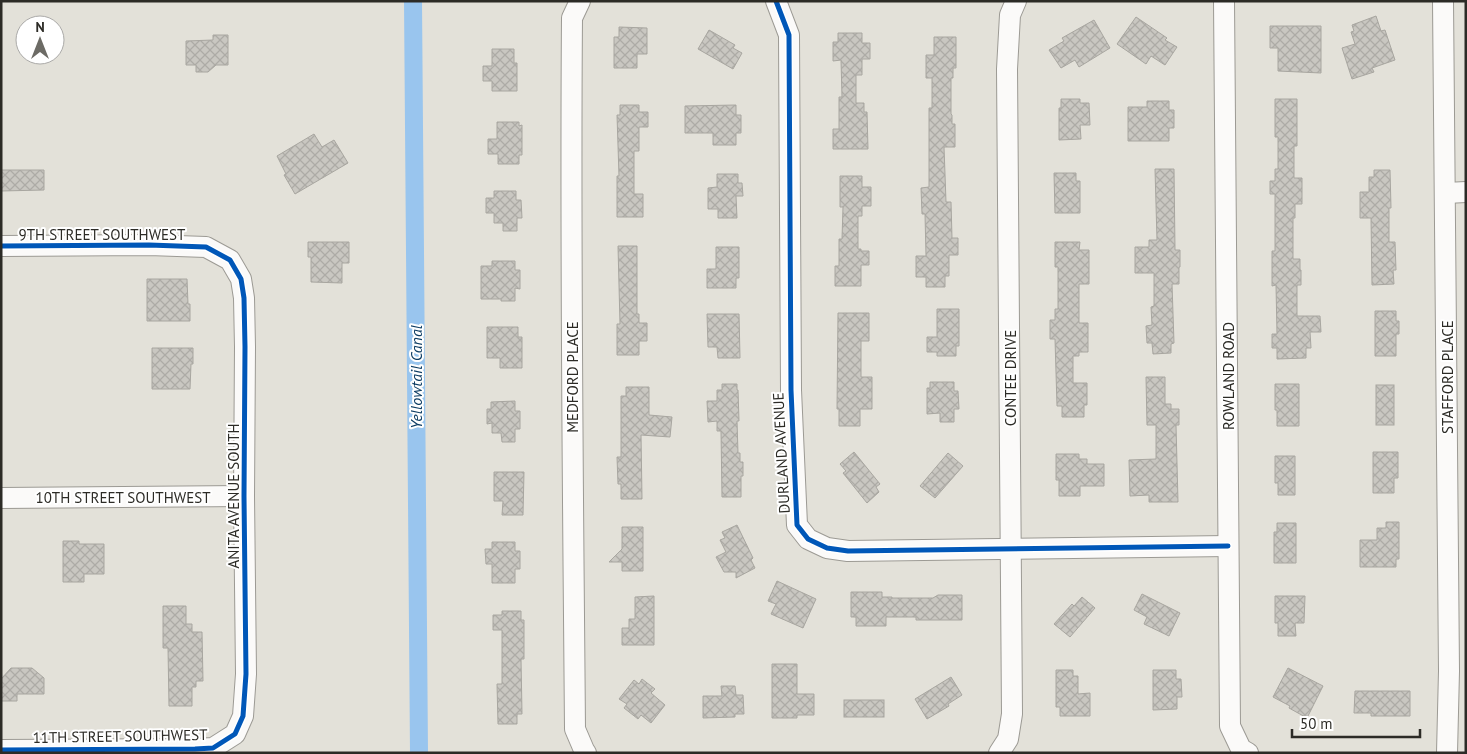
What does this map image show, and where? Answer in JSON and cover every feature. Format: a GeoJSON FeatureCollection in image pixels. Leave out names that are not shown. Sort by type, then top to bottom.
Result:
{"type":"FeatureCollection","features":[{"type":"Feature","properties":{"kind":"street","name":"MEDFORD PLACE"},"geometry":{"type":"LineString","coordinates":[[580,1],[572,18],[570,168],[571,383],[575,729],[586,753]]}},
{"type":"Feature","properties":{"kind":"street","name":"DURLAND AVENUE"},"geometry":{"type":"LineString","coordinates":[[776,1],[789,35],[791,390],[797,525],[808,539],[827,548],[848,551],[1228,546]]}},
{"type":"Feature","properties":{"kind":"street","name":"CONTEE DRIVE"},"geometry":{"type":"LineString","coordinates":[[999,753],[1008,738],[1012,714],[1007,68],[1010,15],[1016,1]]}},
{"type":"Feature","properties":{"kind":"street","name":"ROWLAND ROAD"},"geometry":{"type":"LineString","coordinates":[[1224,1],[1230,726],[1244,751]]}},
{"type":"Feature","properties":{"kind":"street","name":"STAFFORD PLACE"},"geometry":{"type":"LineString","coordinates":[[1443,1],[1456,193],[1457,547],[1449,671],[1448,753]]}},
{"type":"Feature","properties":{"kind":"street","name":"9TH STREET SOUTHWEST"},"geometry":{"type":"LineString","coordinates":[[1,246],[148,245],[206,247],[230,260]]}},
{"type":"Feature","properties":{"kind":"street","name":"ANITA AVENUE SOUTH"},"geometry":{"type":"LineString","coordinates":[[230,260],[241,279],[244,298],[246,674],[243,716],[235,734]]}},
{"type":"Feature","properties":{"kind":"street","name":"10TH STREET SOUTHWEST"},"geometry":{"type":"LineString","coordinates":[[1,498],[244,496]]}},
{"type":"Feature","properties":{"kind":"street","name":"11TH STREET SOUTHWEST"},"geometry":{"type":"LineString","coordinates":[[1,750],[213,748],[235,734]]}},
{"type":"Feature","properties":{"kind":"building"},"geometry":{"type":"Polygon","coordinates":[[[1376,16],[1381,31],[1385,30],[1395,60],[1372,68],[1374,72],[1352,79],[1342,48],[1355,44],[1351,32],[1354,31],[1352,25],[1376,16]]]}},
{"type":"Feature","properties":{"kind":"building"},"geometry":{"type":"Polygon","coordinates":[[[1136,17],[1177,47],[1165,65],[1151,56],[1146,64],[1117,44],[1136,17]]]}},
{"type":"Feature","properties":{"kind":"building"},"geometry":{"type":"Polygon","coordinates":[[[1094,20],[1110,48],[1079,67],[1075,60],[1061,68],[1049,50],[1064,41],[1062,38],[1094,20]]]}},
{"type":"Feature","properties":{"kind":"building"},"geometry":{"type":"Polygon","coordinates":[[[1270,26],[1321,26],[1321,73],[1278,71],[1278,48],[1270,48],[1270,26]]]}},
{"type":"Feature","properties":{"kind":"building"},"geometry":{"type":"Polygon","coordinates":[[[619,27],[647,28],[647,54],[637,54],[637,68],[614,68],[614,37],[619,37],[619,27]]]}},
{"type":"Feature","properties":{"kind":"building"},"geometry":{"type":"Polygon","coordinates":[[[709,30],[735,45],[733,48],[742,53],[733,69],[698,49],[709,30]]]}},
{"type":"Feature","properties":{"kind":"building"},"geometry":{"type":"Polygon","coordinates":[[[838,33],[862,33],[862,43],[870,43],[870,59],[862,59],[862,75],[856,75],[856,103],[864,103],[864,112],[867,112],[868,149],[833,149],[833,129],[839,129],[839,97],[842,97],[841,60],[833,61],[833,42],[838,42],[838,33]]]}},
{"type":"Feature","properties":{"kind":"building"},"geometry":{"type":"Polygon","coordinates":[[[213,35],[228,35],[228,65],[216,65],[208,72],[196,72],[196,65],[186,65],[186,41],[213,40],[213,35]]]}},
{"type":"Feature","properties":{"kind":"building"},"geometry":{"type":"Polygon","coordinates":[[[934,37],[956,37],[956,68],[953,68],[953,78],[951,78],[951,114],[952,124],[955,124],[955,147],[944,147],[946,202],[951,202],[952,238],[958,238],[958,255],[949,255],[949,276],[945,276],[945,287],[926,287],[926,277],[916,277],[916,256],[926,256],[925,214],[922,214],[921,188],[929,187],[929,108],[932,108],[932,78],[926,78],[926,55],[934,55],[934,37]]]}},
{"type":"Feature","properties":{"kind":"building"},"geometry":{"type":"Polygon","coordinates":[[[492,49],[514,49],[514,63],[517,63],[517,91],[492,91],[492,81],[483,81],[483,66],[492,66],[492,49]]]}},
{"type":"Feature","properties":{"kind":"building"},"geometry":{"type":"Polygon","coordinates":[[[1061,99],[1080,99],[1080,103],[1089,103],[1090,125],[1080,125],[1081,139],[1059,140],[1059,108],[1061,108],[1061,99]]]}},
{"type":"Feature","properties":{"kind":"building"},"geometry":{"type":"Polygon","coordinates":[[[1275,99],[1297,99],[1297,146],[1294,146],[1294,178],[1302,178],[1302,204],[1295,204],[1295,218],[1293,218],[1293,259],[1300,259],[1301,270],[1301,285],[1297,285],[1297,316],[1320,316],[1321,332],[1310,332],[1311,348],[1306,348],[1306,358],[1277,359],[1277,348],[1272,348],[1272,334],[1277,334],[1276,285],[1272,286],[1272,251],[1275,251],[1275,194],[1270,194],[1270,181],[1275,181],[1275,169],[1278,169],[1278,137],[1275,137],[1275,99]]]}},
{"type":"Feature","properties":{"kind":"building"},"geometry":{"type":"Polygon","coordinates":[[[1147,101],[1169,101],[1169,110],[1174,110],[1174,128],[1169,128],[1169,141],[1128,141],[1128,107],[1147,107],[1147,101]]]}},
{"type":"Feature","properties":{"kind":"building"},"geometry":{"type":"Polygon","coordinates":[[[620,105],[639,105],[639,112],[648,112],[648,127],[639,127],[639,151],[634,151],[634,194],[643,194],[643,217],[617,217],[617,176],[619,176],[617,115],[620,115],[620,105]]]}},
{"type":"Feature","properties":{"kind":"building"},"geometry":{"type":"Polygon","coordinates":[[[736,105],[736,115],[741,115],[741,133],[736,133],[736,145],[713,145],[713,133],[685,133],[685,106],[736,105]]]}},
{"type":"Feature","properties":{"kind":"building"},"geometry":{"type":"Polygon","coordinates":[[[497,122],[519,122],[519,126],[522,125],[522,155],[519,155],[519,164],[498,164],[498,154],[488,154],[488,139],[497,139],[497,122]]]}},
{"type":"Feature","properties":{"kind":"building"},"geometry":{"type":"Polygon","coordinates":[[[314,134],[322,147],[334,140],[348,163],[295,194],[284,175],[286,174],[277,156],[314,134]]]}},
{"type":"Feature","properties":{"kind":"building"},"geometry":{"type":"Polygon","coordinates":[[[1155,169],[1174,169],[1175,250],[1180,250],[1180,267],[1179,284],[1172,284],[1174,343],[1171,344],[1171,353],[1153,354],[1152,343],[1147,343],[1146,326],[1152,325],[1151,307],[1154,306],[1154,273],[1135,273],[1135,247],[1149,247],[1149,240],[1157,240],[1155,169]]]}},
{"type":"Feature","properties":{"kind":"building"},"geometry":{"type":"Polygon","coordinates":[[[1,170],[44,170],[44,190],[1,191],[1,170]]]}},
{"type":"Feature","properties":{"kind":"building"},"geometry":{"type":"Polygon","coordinates":[[[1374,170],[1390,170],[1391,208],[1389,208],[1389,242],[1395,242],[1396,270],[1393,270],[1394,284],[1372,285],[1371,218],[1360,218],[1360,192],[1369,192],[1369,177],[1374,177],[1374,170]]]}},
{"type":"Feature","properties":{"kind":"building"},"geometry":{"type":"Polygon","coordinates":[[[1054,173],[1076,173],[1076,181],[1080,181],[1080,213],[1055,213],[1054,173]]]}},
{"type":"Feature","properties":{"kind":"building"},"geometry":{"type":"Polygon","coordinates":[[[717,174],[738,174],[738,183],[742,183],[743,196],[736,196],[737,218],[718,218],[718,209],[708,209],[708,188],[717,187],[717,174]]]}},
{"type":"Feature","properties":{"kind":"building"},"geometry":{"type":"Polygon","coordinates":[[[840,176],[862,176],[862,187],[871,187],[871,206],[862,206],[862,216],[858,216],[858,249],[869,251],[869,265],[861,265],[861,286],[835,286],[835,266],[839,266],[839,239],[842,239],[843,207],[840,207],[840,176]]]}},
{"type":"Feature","properties":{"kind":"building"},"geometry":{"type":"Polygon","coordinates":[[[494,191],[516,191],[516,200],[521,200],[522,218],[517,218],[517,231],[503,231],[503,223],[494,223],[494,213],[486,213],[486,198],[494,198],[494,191]]]}},
{"type":"Feature","properties":{"kind":"building"},"geometry":{"type":"Polygon","coordinates":[[[308,242],[349,242],[349,263],[342,263],[342,283],[311,282],[311,257],[308,257],[308,242]]]}},
{"type":"Feature","properties":{"kind":"building"},"geometry":{"type":"Polygon","coordinates":[[[1055,242],[1080,242],[1079,250],[1089,250],[1089,284],[1079,284],[1079,323],[1088,323],[1088,352],[1079,352],[1079,356],[1073,356],[1073,383],[1087,383],[1087,405],[1084,405],[1084,417],[1062,417],[1062,406],[1057,406],[1055,339],[1050,339],[1050,320],[1055,320],[1055,309],[1058,309],[1058,267],[1055,267],[1055,242]]]}},
{"type":"Feature","properties":{"kind":"building"},"geometry":{"type":"Polygon","coordinates":[[[618,246],[637,246],[637,314],[639,314],[639,323],[647,323],[647,341],[639,341],[639,355],[617,355],[617,324],[620,324],[618,246]]]}},
{"type":"Feature","properties":{"kind":"building"},"geometry":{"type":"Polygon","coordinates":[[[716,247],[739,247],[739,278],[736,278],[736,288],[707,288],[707,269],[716,269],[716,247]]]}},
{"type":"Feature","properties":{"kind":"building"},"geometry":{"type":"Polygon","coordinates":[[[492,261],[515,261],[515,270],[520,270],[520,289],[515,288],[515,301],[481,299],[481,266],[492,266],[492,261]]]}},
{"type":"Feature","properties":{"kind":"building"},"geometry":{"type":"Polygon","coordinates":[[[147,279],[187,279],[190,321],[147,321],[147,279]]]}},
{"type":"Feature","properties":{"kind":"building"},"geometry":{"type":"Polygon","coordinates":[[[937,309],[959,309],[959,346],[956,346],[956,356],[937,356],[937,352],[927,352],[927,337],[937,337],[937,309]]]}},
{"type":"Feature","properties":{"kind":"building"},"geometry":{"type":"Polygon","coordinates":[[[1375,311],[1396,311],[1396,321],[1399,321],[1399,334],[1396,334],[1396,356],[1375,356],[1375,311]]]}},
{"type":"Feature","properties":{"kind":"building"},"geometry":{"type":"Polygon","coordinates":[[[838,313],[869,313],[869,341],[861,341],[861,377],[872,377],[872,409],[860,409],[860,426],[839,426],[839,409],[837,409],[838,313]]]}},
{"type":"Feature","properties":{"kind":"building"},"geometry":{"type":"Polygon","coordinates":[[[707,314],[739,314],[740,358],[718,358],[717,347],[708,347],[707,314]]]}},
{"type":"Feature","properties":{"kind":"building"},"geometry":{"type":"Polygon","coordinates":[[[487,327],[518,327],[518,337],[522,337],[522,368],[500,368],[500,358],[487,358],[487,327]]]}},
{"type":"Feature","properties":{"kind":"building"},"geometry":{"type":"Polygon","coordinates":[[[152,348],[193,348],[190,389],[152,389],[152,348]]]}},
{"type":"Feature","properties":{"kind":"building"},"geometry":{"type":"Polygon","coordinates":[[[1146,377],[1165,377],[1165,404],[1171,404],[1171,409],[1179,409],[1179,425],[1176,425],[1178,502],[1149,502],[1149,495],[1130,496],[1129,460],[1156,459],[1156,425],[1147,425],[1146,377]]]}},
{"type":"Feature","properties":{"kind":"building"},"geometry":{"type":"Polygon","coordinates":[[[930,382],[954,382],[954,391],[958,391],[959,409],[954,409],[954,422],[940,422],[940,413],[927,414],[927,388],[930,388],[930,382]]]}},
{"type":"Feature","properties":{"kind":"building"},"geometry":{"type":"Polygon","coordinates":[[[722,384],[737,384],[738,453],[740,453],[740,462],[743,462],[741,497],[722,497],[721,431],[717,431],[717,421],[708,422],[707,401],[717,401],[717,390],[722,390],[722,384]]]}},
{"type":"Feature","properties":{"kind":"building"},"geometry":{"type":"Polygon","coordinates":[[[1275,384],[1299,384],[1299,426],[1277,426],[1275,384]]]}},
{"type":"Feature","properties":{"kind":"building"},"geometry":{"type":"Polygon","coordinates":[[[1376,385],[1394,385],[1394,425],[1376,425],[1376,385]]]}},
{"type":"Feature","properties":{"kind":"building"},"geometry":{"type":"Polygon","coordinates":[[[626,387],[649,387],[649,415],[672,417],[670,437],[641,435],[642,499],[621,499],[621,484],[618,484],[617,457],[621,457],[621,396],[626,396],[626,387]]]}},
{"type":"Feature","properties":{"kind":"building"},"geometry":{"type":"Polygon","coordinates":[[[515,401],[515,411],[520,411],[520,429],[515,429],[515,442],[502,442],[501,433],[492,433],[492,423],[487,424],[487,409],[491,409],[491,402],[515,401]]]}},
{"type":"Feature","properties":{"kind":"building"},"geometry":{"type":"Polygon","coordinates":[[[854,452],[880,484],[876,487],[879,492],[867,503],[843,473],[846,471],[840,464],[854,452]]]}},
{"type":"Feature","properties":{"kind":"building"},"geometry":{"type":"Polygon","coordinates":[[[1373,452],[1398,452],[1398,478],[1394,478],[1394,493],[1373,493],[1373,452]]]}},
{"type":"Feature","properties":{"kind":"building"},"geometry":{"type":"Polygon","coordinates":[[[948,453],[963,466],[935,498],[920,486],[948,453]]]}},
{"type":"Feature","properties":{"kind":"building"},"geometry":{"type":"Polygon","coordinates":[[[1056,454],[1079,454],[1079,459],[1087,459],[1087,464],[1104,464],[1104,486],[1080,486],[1080,496],[1059,496],[1059,480],[1056,480],[1056,454]]]}},
{"type":"Feature","properties":{"kind":"building"},"geometry":{"type":"Polygon","coordinates":[[[1275,456],[1295,456],[1295,495],[1278,495],[1278,483],[1275,483],[1275,456]]]}},
{"type":"Feature","properties":{"kind":"building"},"geometry":{"type":"Polygon","coordinates":[[[494,472],[524,472],[523,515],[502,515],[503,501],[494,501],[494,472]]]}},
{"type":"Feature","properties":{"kind":"building"},"geometry":{"type":"Polygon","coordinates":[[[1386,522],[1399,522],[1399,559],[1396,559],[1396,567],[1360,567],[1360,540],[1377,540],[1377,528],[1386,528],[1386,522]]]}},
{"type":"Feature","properties":{"kind":"building"},"geometry":{"type":"Polygon","coordinates":[[[1277,523],[1296,523],[1296,563],[1274,563],[1274,532],[1277,532],[1277,523]]]}},
{"type":"Feature","properties":{"kind":"building"},"geometry":{"type":"Polygon","coordinates":[[[737,525],[753,558],[751,560],[755,568],[736,578],[736,572],[724,572],[716,557],[726,552],[720,540],[725,538],[722,532],[737,525]]]}},
{"type":"Feature","properties":{"kind":"building"},"geometry":{"type":"Polygon","coordinates":[[[622,527],[643,527],[643,571],[622,571],[622,562],[609,562],[622,549],[622,527]]]}},
{"type":"Feature","properties":{"kind":"building"},"geometry":{"type":"Polygon","coordinates":[[[63,541],[79,541],[79,544],[104,544],[104,574],[84,574],[84,582],[63,582],[63,541]]]}},
{"type":"Feature","properties":{"kind":"building"},"geometry":{"type":"Polygon","coordinates":[[[492,542],[515,542],[515,551],[520,551],[520,569],[515,569],[515,583],[492,583],[492,564],[486,564],[485,549],[492,549],[492,542]]]}},
{"type":"Feature","properties":{"kind":"building"},"geometry":{"type":"Polygon","coordinates":[[[777,581],[816,599],[803,628],[771,614],[776,604],[768,601],[777,581]]]}},
{"type":"Feature","properties":{"kind":"building"},"geometry":{"type":"Polygon","coordinates":[[[851,592],[882,592],[882,597],[892,598],[933,598],[938,595],[962,595],[962,620],[916,620],[916,617],[886,617],[886,626],[856,626],[856,617],[851,617],[851,592]]]}},
{"type":"Feature","properties":{"kind":"building"},"geometry":{"type":"Polygon","coordinates":[[[1142,594],[1180,613],[1169,636],[1144,624],[1147,617],[1134,610],[1142,594]]]}},
{"type":"Feature","properties":{"kind":"building"},"geometry":{"type":"Polygon","coordinates":[[[654,596],[654,645],[622,645],[622,628],[629,628],[629,619],[635,619],[635,597],[654,596]]]}},
{"type":"Feature","properties":{"kind":"building"},"geometry":{"type":"Polygon","coordinates":[[[1275,596],[1305,596],[1304,623],[1295,623],[1296,636],[1278,636],[1278,623],[1275,623],[1275,596]]]}},
{"type":"Feature","properties":{"kind":"building"},"geometry":{"type":"Polygon","coordinates":[[[1082,597],[1095,608],[1070,637],[1054,624],[1072,604],[1074,606],[1082,597]]]}},
{"type":"Feature","properties":{"kind":"building"},"geometry":{"type":"Polygon","coordinates":[[[163,606],[186,606],[186,624],[192,624],[192,632],[202,632],[203,681],[196,681],[196,687],[192,687],[192,706],[169,706],[168,648],[163,648],[163,606]]]}},
{"type":"Feature","properties":{"kind":"building"},"geometry":{"type":"Polygon","coordinates":[[[502,611],[521,611],[521,620],[524,620],[524,659],[521,659],[522,714],[517,714],[517,724],[498,724],[497,684],[502,684],[502,630],[493,630],[493,615],[502,615],[502,611]]]}},
{"type":"Feature","properties":{"kind":"building"},"geometry":{"type":"Polygon","coordinates":[[[772,664],[797,664],[797,694],[814,694],[814,715],[797,715],[797,718],[772,718],[772,664]]]}},
{"type":"Feature","properties":{"kind":"building"},"geometry":{"type":"Polygon","coordinates":[[[11,668],[32,668],[44,678],[44,694],[17,694],[17,701],[1,701],[1,679],[11,668]]]}},
{"type":"Feature","properties":{"kind":"building"},"geometry":{"type":"Polygon","coordinates":[[[1288,668],[1323,686],[1307,718],[1273,697],[1288,668]]]}},
{"type":"Feature","properties":{"kind":"building"},"geometry":{"type":"Polygon","coordinates":[[[1056,670],[1073,670],[1073,676],[1078,676],[1078,694],[1090,693],[1090,716],[1060,716],[1060,707],[1056,707],[1056,670]]]}},
{"type":"Feature","properties":{"kind":"building"},"geometry":{"type":"Polygon","coordinates":[[[1153,670],[1176,670],[1176,679],[1181,679],[1182,697],[1177,697],[1177,709],[1153,710],[1153,670]]]}},
{"type":"Feature","properties":{"kind":"building"},"geometry":{"type":"Polygon","coordinates":[[[951,677],[962,695],[948,704],[949,706],[927,719],[915,699],[951,677]]]}},
{"type":"Feature","properties":{"kind":"building"},"geometry":{"type":"Polygon","coordinates":[[[642,679],[655,689],[651,693],[665,705],[651,723],[641,715],[638,719],[624,708],[627,704],[619,699],[634,680],[639,684],[642,679]]]}},
{"type":"Feature","properties":{"kind":"building"},"geometry":{"type":"Polygon","coordinates":[[[721,686],[735,686],[736,695],[743,695],[744,714],[735,714],[735,717],[703,718],[703,696],[722,696],[721,686]]]}},
{"type":"Feature","properties":{"kind":"building"},"geometry":{"type":"Polygon","coordinates":[[[1355,691],[1410,691],[1410,716],[1371,716],[1371,713],[1354,713],[1355,691]]]}},
{"type":"Feature","properties":{"kind":"building"},"geometry":{"type":"Polygon","coordinates":[[[844,700],[884,700],[884,717],[844,717],[844,700]]]}},
{"type":"Feature","properties":{"kind":"waterway","name":"Yellowtail Canal"},"geometry":{"type":"LineString","coordinates":[[413,1],[419,753]]}},
{"type":"Feature","properties":{"kind":"cycle path"},"geometry":{"type":"LineString","coordinates":[[776,1],[789,35],[791,390],[797,525],[808,539],[827,548],[848,551],[1228,546]]}},
{"type":"Feature","properties":{"kind":"cycle path"},"geometry":{"type":"LineString","coordinates":[[1,246],[149,245],[206,247],[230,260],[241,279],[244,298],[245,347],[246,674],[243,716],[235,734],[213,748],[1,750]]}}]}
